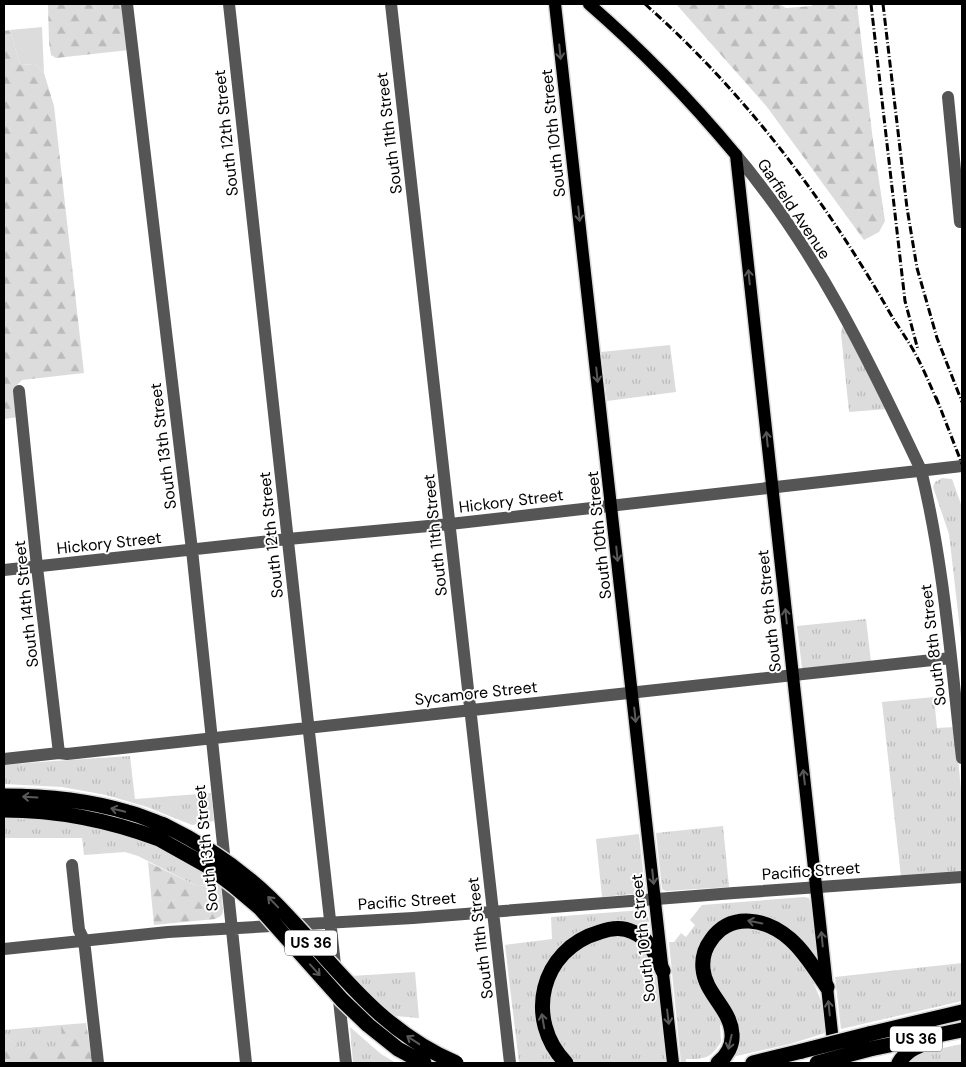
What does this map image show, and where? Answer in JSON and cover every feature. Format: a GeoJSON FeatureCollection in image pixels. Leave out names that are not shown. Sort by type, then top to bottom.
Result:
{"type":"FeatureCollection","features":[{"type":"Feature","properties":{"kind":"highway","name":"US 36"},"geometry":{"type":"LineString","coordinates":[[4,796],[56,798],[94,804],[128,812],[161,832],[209,866],[260,908],[342,1000],[368,1025],[398,1049],[424,1063]]}},
{"type":"Feature","properties":{"kind":"highway","name":"US 36"},"geometry":{"type":"LineString","coordinates":[[4,810],[56,813],[161,832],[216,854],[244,874],[270,898],[353,989],[381,1016],[407,1036],[436,1054],[456,1063]]}},
{"type":"Feature","properties":{"kind":"highway"},"geometry":{"type":"LineString","coordinates":[[718,1063],[726,1056],[732,1040],[731,1024],[707,985],[703,967],[705,950],[722,928],[736,921],[746,920],[769,925],[781,931],[795,943],[827,987]]}},
{"type":"Feature","properties":{"kind":"highway"},"geometry":{"type":"LineString","coordinates":[[566,1063],[550,1043],[542,1021],[542,1009],[545,986],[549,974],[562,955],[571,946],[593,934],[614,929],[624,929],[634,932],[648,943],[663,971]]}},
{"type":"Feature","properties":{"kind":"highway","name":"US 36"},"geometry":{"type":"LineString","coordinates":[[753,1063],[962,1013]]}},
{"type":"Feature","properties":{"kind":"highway","name":"US 36"},"geometry":{"type":"LineString","coordinates":[[817,1063],[962,1030]]}},
{"type":"Feature","properties":{"kind":"highway"},"geometry":{"type":"LineString","coordinates":[[899,1063],[906,1053],[914,1048],[962,1030]]}},
{"type":"Feature","properties":{"kind":"main road","name":"South 10th Street"},"geometry":{"type":"LineString","coordinates":[[555,4],[673,1063]]}},
{"type":"Feature","properties":{"kind":"main road","name":"Garfield Avenue"},"geometry":{"type":"LineString","coordinates":[[589,4],[627,38],[673,84],[736,155]]}},
{"type":"Feature","properties":{"kind":"main road","name":"South 9th Street"},"geometry":{"type":"LineString","coordinates":[[736,155],[836,1063]]}},
{"type":"Feature","properties":{"kind":"street","name":"South 13th Street"},"geometry":{"type":"LineString","coordinates":[[127,4],[192,550],[230,928],[246,1063]]}},
{"type":"Feature","properties":{"kind":"street","name":"South 12th Street"},"geometry":{"type":"LineString","coordinates":[[229,4],[265,352],[288,539],[346,1063]]}},
{"type":"Feature","properties":{"kind":"street","name":"South 11th Street"},"geometry":{"type":"LineString","coordinates":[[391,4],[510,1063]]}},
{"type":"Feature","properties":{"kind":"street"},"geometry":{"type":"LineString","coordinates":[[948,97],[960,222],[962,222]]}},
{"type":"Feature","properties":{"kind":"street","name":"Garfield Avenue"},"geometry":{"type":"LineString","coordinates":[[736,155],[758,181],[806,253],[857,338],[922,470]]}},
{"type":"Feature","properties":{"kind":"street","name":"South 14th Street"},"geometry":{"type":"LineString","coordinates":[[19,391],[59,753]]}},
{"type":"Feature","properties":{"kind":"street","name":"Hickory Street"},"geometry":{"type":"LineString","coordinates":[[4,570],[288,539],[450,524],[962,466]]}},
{"type":"Feature","properties":{"kind":"street","name":"South 8th Street"},"geometry":{"type":"LineString","coordinates":[[922,470],[939,566],[962,758]]}},
{"type":"Feature","properties":{"kind":"street","name":"Sycamore Street"},"geometry":{"type":"LineString","coordinates":[[4,759],[59,753],[67,754],[951,658]]}},
{"type":"Feature","properties":{"kind":"street"},"geometry":{"type":"LineString","coordinates":[[72,865],[79,930],[84,940],[98,1063]]}},
{"type":"Feature","properties":{"kind":"street","name":"Pacific Street"},"geometry":{"type":"LineString","coordinates":[[4,949],[168,932],[493,912],[962,877]]}},
{"type":"Feature","properties":{"kind":"green space"},"geometry":{"type":"Polygon","coordinates":[[[48,4],[122,4],[129,50],[56,58],[51,55],[49,43],[48,4]]]}},
{"type":"Feature","properties":{"kind":"green space"},"geometry":{"type":"Polygon","coordinates":[[[676,4],[779,4],[786,8],[812,6],[812,4],[857,4],[872,133],[885,221],[879,232],[864,240],[767,107],[676,4]]]}},
{"type":"Feature","properties":{"kind":"green space"},"geometry":{"type":"Polygon","coordinates":[[[42,27],[44,73],[35,64],[20,65],[10,30],[42,27]]]}},
{"type":"Feature","properties":{"kind":"green space"},"geometry":{"type":"Polygon","coordinates":[[[10,30],[20,65],[35,64],[44,73],[54,106],[84,373],[22,380],[16,386],[18,417],[4,419],[4,31],[10,30]]]}},
{"type":"Feature","properties":{"kind":"green space"},"geometry":{"type":"Polygon","coordinates":[[[842,327],[846,328],[887,409],[849,412],[842,327]]]}},
{"type":"Feature","properties":{"kind":"green space"},"geometry":{"type":"Polygon","coordinates":[[[670,345],[676,392],[607,401],[601,352],[670,345]]]}},
{"type":"Feature","properties":{"kind":"green space"},"geometry":{"type":"Polygon","coordinates":[[[942,478],[952,479],[962,507],[962,647],[949,534],[933,487],[935,482],[942,478]]]}},
{"type":"Feature","properties":{"kind":"green space"},"geometry":{"type":"Polygon","coordinates":[[[866,619],[871,662],[802,668],[797,626],[866,619]]]}},
{"type":"Feature","properties":{"kind":"green space"},"geometry":{"type":"Polygon","coordinates":[[[934,697],[937,728],[955,727],[962,800],[962,872],[901,877],[882,702],[934,697]]]}},
{"type":"Feature","properties":{"kind":"green space"},"geometry":{"type":"Polygon","coordinates":[[[130,756],[135,799],[211,793],[214,821],[192,825],[147,807],[106,795],[62,787],[4,784],[4,765],[130,756]]]}},
{"type":"Feature","properties":{"kind":"green space"},"geometry":{"type":"Polygon","coordinates":[[[4,818],[78,824],[125,834],[171,852],[196,866],[221,884],[197,886],[138,856],[125,852],[84,855],[82,838],[4,838],[4,818]]]}},
{"type":"Feature","properties":{"kind":"green space"},"geometry":{"type":"Polygon","coordinates":[[[723,826],[729,887],[666,891],[662,889],[656,833],[723,826]]]}},
{"type":"Feature","properties":{"kind":"green space"},"geometry":{"type":"Polygon","coordinates":[[[639,834],[645,889],[642,893],[602,897],[596,839],[639,834]]]}},
{"type":"Feature","properties":{"kind":"green space"},"geometry":{"type":"Polygon","coordinates":[[[148,862],[197,886],[221,884],[223,912],[221,916],[215,919],[154,925],[148,862]]]}},
{"type":"Feature","properties":{"kind":"green space"},"geometry":{"type":"Polygon","coordinates":[[[809,898],[811,904],[817,959],[786,928],[717,927],[700,981],[708,1000],[724,1024],[720,1025],[721,1042],[710,1055],[698,1059],[686,1059],[686,1063],[681,1063],[669,942],[674,942],[681,933],[686,937],[695,925],[690,920],[702,905],[809,898]]]}},
{"type":"Feature","properties":{"kind":"green space"},"geometry":{"type":"Polygon","coordinates":[[[642,910],[647,912],[652,941],[639,930],[563,946],[536,1011],[539,1034],[546,1051],[555,1063],[519,1063],[505,945],[552,939],[551,917],[642,910]]]}},
{"type":"Feature","properties":{"kind":"green space"},"geometry":{"type":"Polygon","coordinates":[[[746,926],[780,936],[807,967],[822,1003],[825,1033],[790,1044],[732,1057],[736,1044],[708,975],[711,952],[725,933],[746,926]]]}},
{"type":"Feature","properties":{"kind":"green space"},"geometry":{"type":"Polygon","coordinates":[[[614,936],[636,940],[646,948],[650,957],[657,985],[666,1063],[572,1063],[564,1056],[546,1009],[552,983],[569,957],[581,947],[614,936]]]}},
{"type":"Feature","properties":{"kind":"green space"},"geometry":{"type":"Polygon","coordinates":[[[962,963],[962,1001],[841,1029],[835,977],[962,963]]]}},
{"type":"Feature","properties":{"kind":"green space"},"geometry":{"type":"Polygon","coordinates":[[[415,972],[419,1018],[395,1016],[367,993],[351,976],[415,972]]]}},
{"type":"Feature","properties":{"kind":"green space"},"geometry":{"type":"Polygon","coordinates":[[[86,1023],[93,1063],[4,1063],[4,1035],[21,1049],[62,1049],[61,1025],[86,1023]]]}},
{"type":"Feature","properties":{"kind":"green space"},"geometry":{"type":"Polygon","coordinates":[[[61,1025],[63,1049],[21,1049],[4,1035],[4,1030],[61,1025]]]}},
{"type":"Feature","properties":{"kind":"green space"},"geometry":{"type":"Polygon","coordinates":[[[350,1027],[381,1054],[396,1063],[353,1063],[350,1027]]]}},
{"type":"Feature","properties":{"kind":"green space"},"geometry":{"type":"Polygon","coordinates":[[[962,1044],[962,1063],[908,1063],[919,1053],[962,1044]]]}},
{"type":"Feature","properties":{"kind":"railway"},"geometry":{"type":"LineString","coordinates":[[645,4],[681,37],[747,108],[807,184],[861,264],[912,349],[938,403]]}},
{"type":"Feature","properties":{"kind":"railway"},"geometry":{"type":"LineString","coordinates":[[871,4],[905,301],[918,350]]}},
{"type":"Feature","properties":{"kind":"railway"},"geometry":{"type":"LineString","coordinates":[[883,4],[907,208],[917,268],[937,338],[962,402]]}},
{"type":"Feature","properties":{"kind":"railway"},"geometry":{"type":"LineString","coordinates":[[936,397],[962,464]]}}]}
